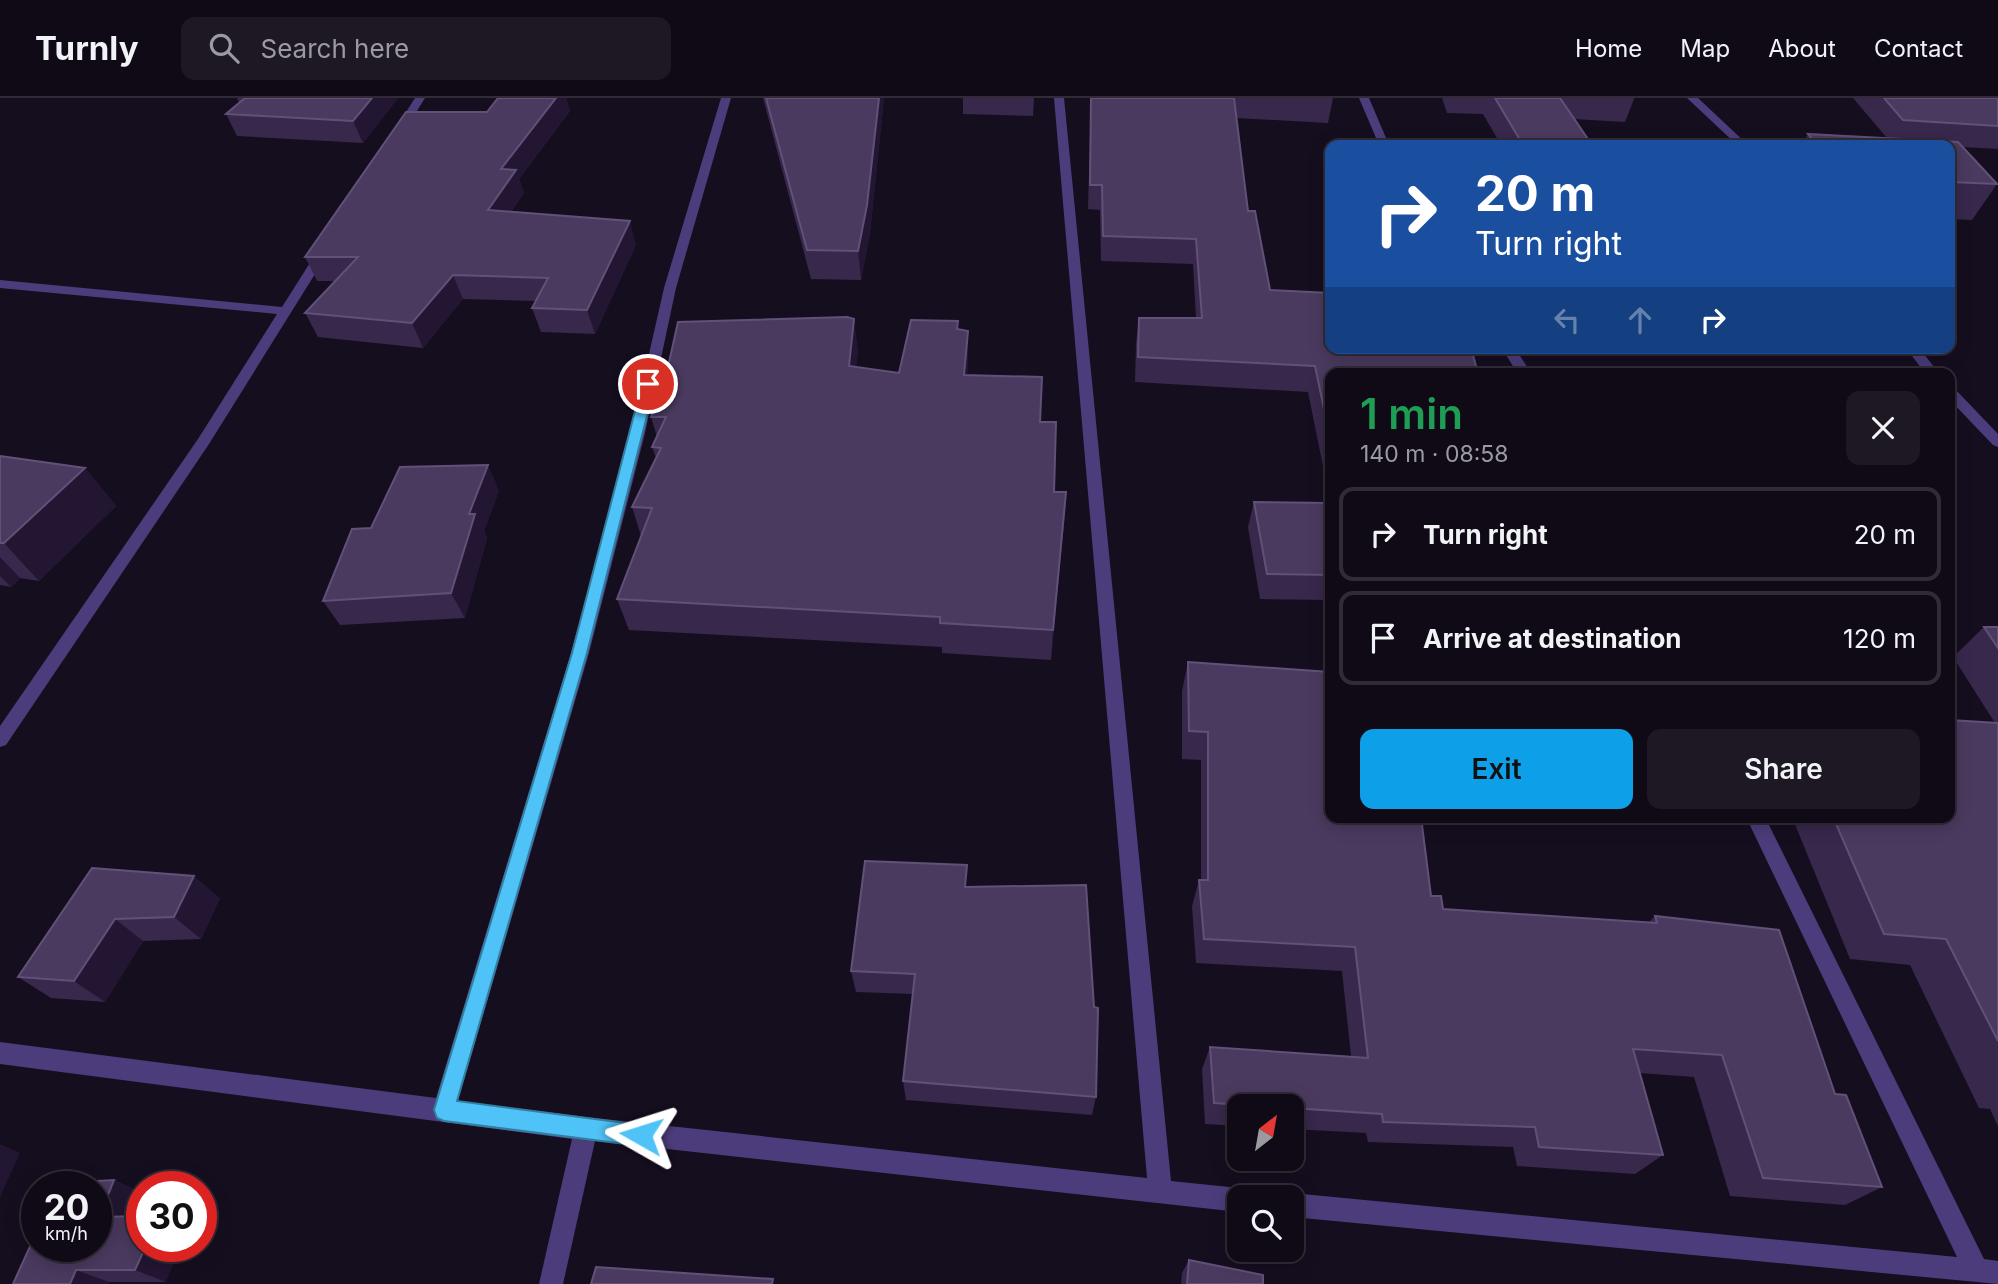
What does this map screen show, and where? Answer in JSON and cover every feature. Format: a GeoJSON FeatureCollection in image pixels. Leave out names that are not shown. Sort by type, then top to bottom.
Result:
{"type":"FeatureCollection","features":[{"type":"Feature","properties":{"kind":"street"},"geometry":{"type":"LineString","coordinates":[[391,143],[420,98]]}},
{"type":"Feature","properties":{"kind":"street"},"geometry":{"type":"LineString","coordinates":[[444,1110],[580,653],[638,433],[670,288],[726,98]]}},
{"type":"Feature","properties":{"kind":"street"},"geometry":{"type":"LineString","coordinates":[[1059,98],[1160,1193]]}},
{"type":"Feature","properties":{"kind":"street"},"geometry":{"type":"LineString","coordinates":[[1364,98],[1382,140]]}},
{"type":"Feature","properties":{"kind":"street"},"geometry":{"type":"LineString","coordinates":[[1692,98],[1738,140]]}},
{"type":"Feature","properties":{"kind":"street"},"geometry":{"type":"LineString","coordinates":[[0,740],[204,441],[335,233]]}},
{"type":"Feature","properties":{"kind":"street"},"geometry":{"type":"LineString","coordinates":[[0,284],[285,311]]}},
{"type":"Feature","properties":{"kind":"street"},"geometry":{"type":"LineString","coordinates":[[1917,354],[1928,368]]}},
{"type":"Feature","properties":{"kind":"street"},"geometry":{"type":"LineString","coordinates":[[1955,397],[1998,442]]}},
{"type":"Feature","properties":{"kind":"street"},"geometry":{"type":"LineString","coordinates":[[1758,823],[1987,1272]]}},
{"type":"Feature","properties":{"kind":"street"},"geometry":{"type":"LineString","coordinates":[[0,1053],[586,1129],[1227,1199]]}},
{"type":"Feature","properties":{"kind":"street"},"geometry":{"type":"LineString","coordinates":[[551,1284],[586,1129]]}},
{"type":"Feature","properties":{"kind":"street"},"geometry":{"type":"LineString","coordinates":[[1304,1206],[1987,1272]]}},
{"type":"Feature","properties":{"kind":"building"},"geometry":{"type":"Polygon","coordinates":[[[245,98],[372,98],[353,121],[226,114],[245,98]]]}},
{"type":"Feature","properties":{"kind":"building"},"geometry":{"type":"Polygon","coordinates":[[[498,98],[556,98],[501,169],[516,170],[488,210],[630,221],[587,310],[532,308],[548,278],[453,275],[412,323],[305,313],[358,257],[305,257],[406,112],[487,112],[498,98]]]}},
{"type":"Feature","properties":{"kind":"building"},"geometry":{"type":"Polygon","coordinates":[[[766,98],[879,98],[867,205],[858,251],[807,250],[766,98]]]}},
{"type":"Feature","properties":{"kind":"building"},"geometry":{"type":"Polygon","coordinates":[[[1091,98],[1234,98],[1248,211],[1255,211],[1270,290],[1325,293],[1325,354],[1473,354],[1477,368],[1325,368],[1325,414],[1315,366],[1138,357],[1139,318],[1202,318],[1196,239],[1103,236],[1102,185],[1090,185],[1091,98]]]}},
{"type":"Feature","properties":{"kind":"building"},"geometry":{"type":"Polygon","coordinates":[[[1495,98],[1560,98],[1589,140],[1520,140],[1495,98]]]}},
{"type":"Feature","properties":{"kind":"building"},"geometry":{"type":"Polygon","coordinates":[[[1884,98],[1998,98],[1998,126],[1903,120],[1884,98]]]}},
{"type":"Feature","properties":{"kind":"building"},"geometry":{"type":"Polygon","coordinates":[[[1808,134],[1920,140],[1813,140],[1808,134]]]}},
{"type":"Feature","properties":{"kind":"building"},"geometry":{"type":"Polygon","coordinates":[[[1955,142],[1958,142],[1997,184],[1955,182],[1955,142]]]}},
{"type":"Feature","properties":{"kind":"building"},"geometry":{"type":"Polygon","coordinates":[[[847,317],[854,319],[849,366],[899,373],[911,320],[958,321],[957,329],[968,331],[964,375],[1042,377],[1040,422],[1056,422],[1054,492],[1066,492],[1053,630],[940,623],[940,617],[617,599],[652,508],[632,507],[661,448],[652,447],[666,417],[651,417],[668,367],[678,322],[847,317]]]}},
{"type":"Feature","properties":{"kind":"building"},"geometry":{"type":"Polygon","coordinates":[[[0,456],[85,468],[4,543],[0,543],[0,456]]]}},
{"type":"Feature","properties":{"kind":"building"},"geometry":{"type":"Polygon","coordinates":[[[488,465],[469,514],[475,514],[451,593],[323,601],[352,529],[371,528],[400,467],[488,465]]]}},
{"type":"Feature","properties":{"kind":"building"},"geometry":{"type":"Polygon","coordinates":[[[1254,502],[1325,503],[1325,575],[1267,574],[1254,502]]]}},
{"type":"Feature","properties":{"kind":"building"},"geometry":{"type":"Polygon","coordinates":[[[1984,627],[1998,627],[1998,648],[1984,627]]]}},
{"type":"Feature","properties":{"kind":"building"},"geometry":{"type":"Polygon","coordinates":[[[1188,662],[1325,672],[1325,823],[1422,823],[1431,896],[1441,896],[1443,909],[1657,923],[1655,916],[1779,930],[1835,1094],[1846,1095],[1882,1187],[1763,1178],[1722,1055],[1633,1049],[1663,1155],[1539,1147],[1535,1127],[1383,1122],[1382,1114],[1304,1109],[1304,1094],[1227,1094],[1227,1104],[1214,1103],[1210,1047],[1368,1058],[1355,947],[1204,939],[1199,880],[1208,880],[1208,732],[1189,731],[1188,662]]]}},
{"type":"Feature","properties":{"kind":"building"},"geometry":{"type":"Polygon","coordinates":[[[1955,720],[1998,723],[1998,1041],[1946,939],[1884,934],[1836,823],[1955,823],[1955,720]]]}},
{"type":"Feature","properties":{"kind":"building"},"geometry":{"type":"Polygon","coordinates":[[[865,861],[967,865],[965,887],[1086,885],[1094,1007],[1098,1008],[1096,1097],[903,1081],[915,974],[851,971],[865,861]]]}},
{"type":"Feature","properties":{"kind":"building"},"geometry":{"type":"Polygon","coordinates":[[[92,868],[194,876],[174,917],[115,919],[74,981],[18,977],[92,868]]]}},
{"type":"Feature","properties":{"kind":"building"},"geometry":{"type":"Polygon","coordinates":[[[126,1216],[126,1262],[139,1262],[135,1270],[76,1270],[70,1284],[13,1284],[23,1262],[112,1262],[112,1217],[126,1216]]]}},
{"type":"Feature","properties":{"kind":"building"},"geometry":{"type":"Polygon","coordinates":[[[1189,1260],[1263,1275],[1263,1284],[1187,1284],[1189,1260]]]}},
{"type":"Feature","properties":{"kind":"building"},"geometry":{"type":"Polygon","coordinates":[[[596,1267],[773,1279],[772,1284],[591,1284],[596,1267]]]}},
{"type":"Feature","properties":{"kind":"route"},"geometry":{"type":"LineString","coordinates":[[641,1135],[444,1110],[580,653],[638,433],[648,384]]}}]}
